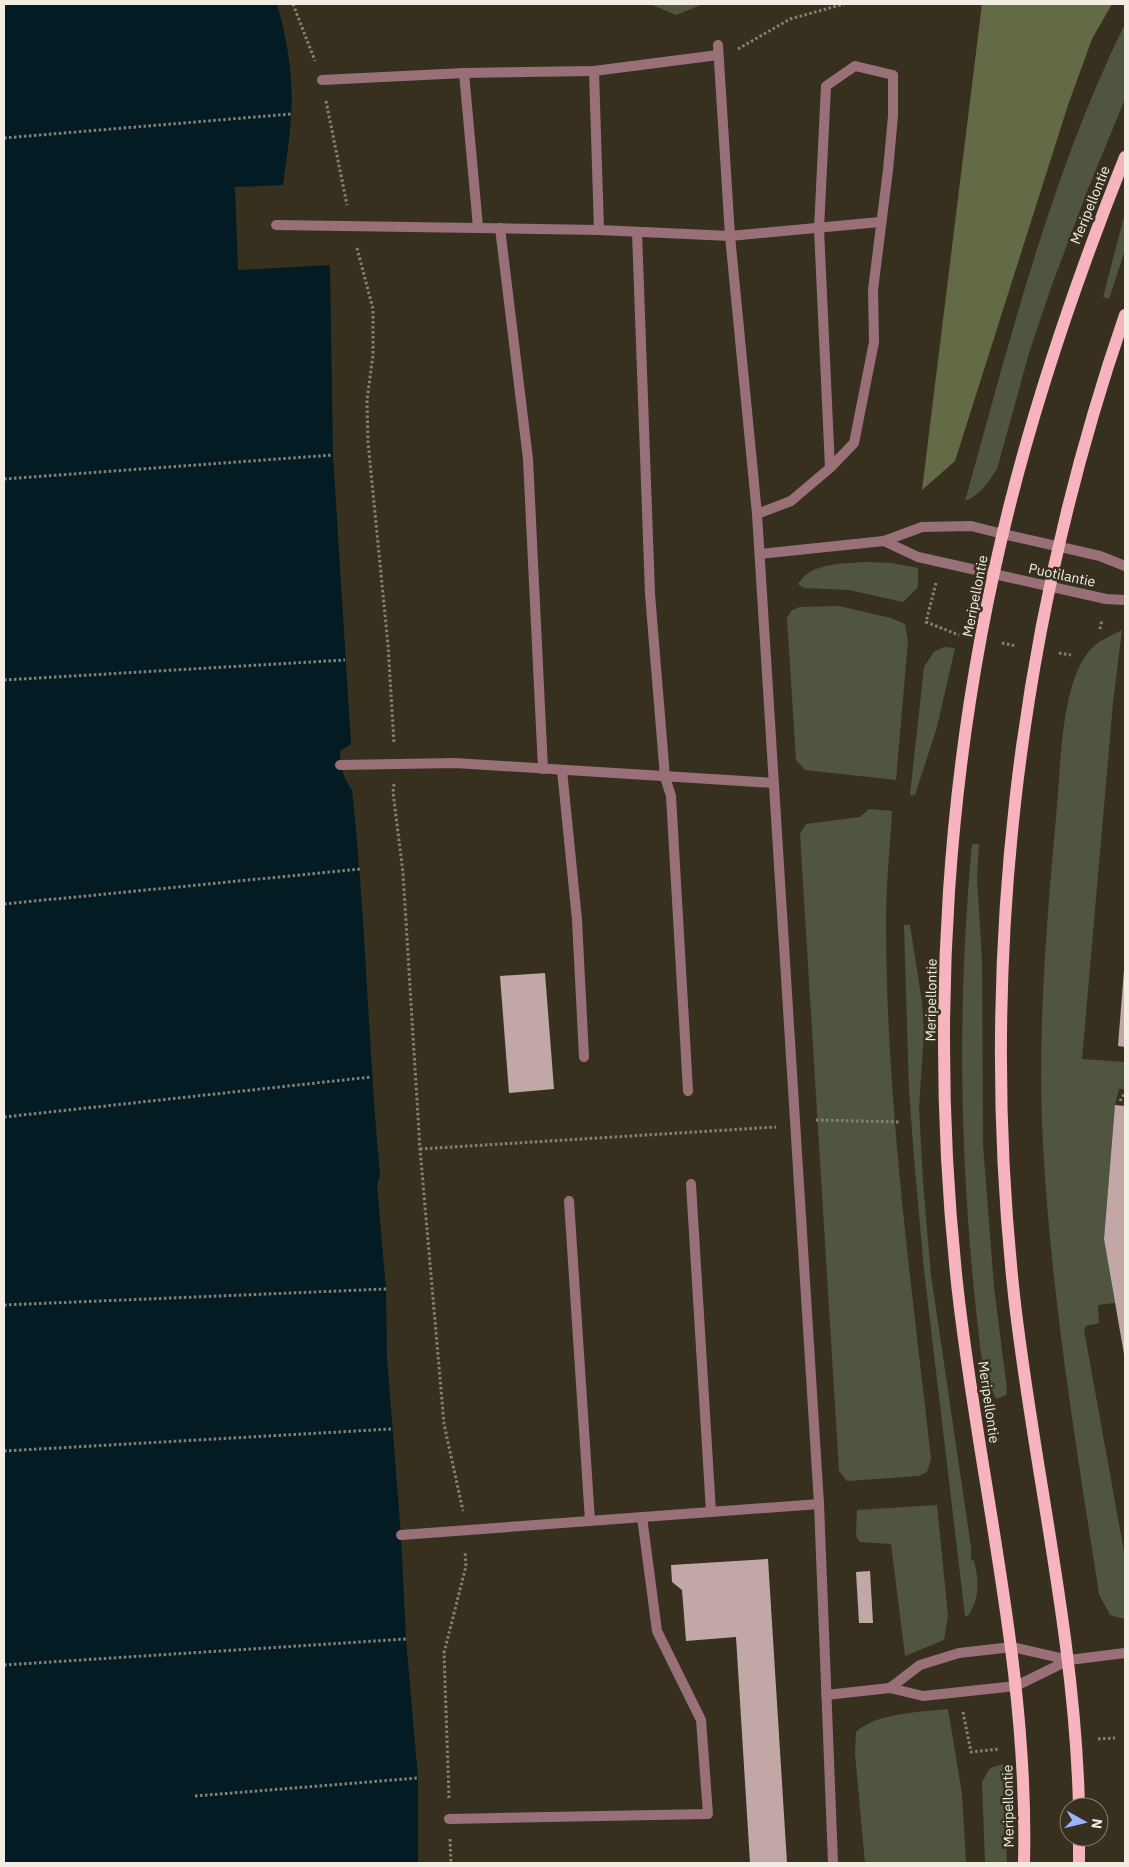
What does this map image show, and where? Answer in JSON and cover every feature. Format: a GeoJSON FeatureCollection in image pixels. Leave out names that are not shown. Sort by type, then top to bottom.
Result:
{"type":"FeatureCollection","features":[{"type":"Feature","properties":{"kind":"main road","name":"Meripellontie"},"geometry":{"type":"LineString","coordinates":[[1024,1863],[1022,1756],[1012,1648],[957,1285],[949,1197],[946,1117],[945,974],[955,825],[970,707],[994,574],[1003,534],[1050,364],[1084,260],[1125,156]]}},
{"type":"Feature","properties":{"kind":"main road"},"geometry":{"type":"LineString","coordinates":[[1079,1797],[1078,1741],[1069,1660],[1014,1296],[1004,1175],[1001,1078],[1002,979],[1006,892],[1014,800],[1035,664],[1059,546],[1089,424],[1125,315]]}},
{"type":"Feature","properties":{"kind":"main road"},"geometry":{"type":"LineString","coordinates":[[1079,1863],[1080,1847]]}},
{"type":"Feature","properties":{"kind":"street"},"geometry":{"type":"LineString","coordinates":[[322,80],[464,73],[594,71],[718,50],[730,236],[758,514],[820,1504],[833,1863]]}},
{"type":"Feature","properties":{"kind":"street"},"geometry":{"type":"LineString","coordinates":[[758,514],[791,502],[830,468],[854,443],[865,398],[874,342],[873,290],[892,134],[893,75],[855,66],[826,86],[818,229],[830,468]]}},
{"type":"Feature","properties":{"kind":"street"},"geometry":{"type":"LineString","coordinates":[[594,71],[599,230]]}},
{"type":"Feature","properties":{"kind":"street"},"geometry":{"type":"LineString","coordinates":[[464,73],[478,228]]}},
{"type":"Feature","properties":{"kind":"street"},"geometry":{"type":"LineString","coordinates":[[276,225],[599,230],[730,236],[880,222]]}},
{"type":"Feature","properties":{"kind":"street"},"geometry":{"type":"LineString","coordinates":[[500,228],[528,459],[543,769]]}},
{"type":"Feature","properties":{"kind":"street"},"geometry":{"type":"LineString","coordinates":[[637,232],[650,594],[665,777],[670,796],[688,1091]]}},
{"type":"Feature","properties":{"kind":"street","name":"Puotilantie"},"geometry":{"type":"LineString","coordinates":[[760,554],[884,541],[922,527],[971,526],[1100,556],[1125,566]]}},
{"type":"Feature","properties":{"kind":"street","name":"Puotilantie"},"geometry":{"type":"LineString","coordinates":[[884,541],[918,557],[1106,599],[1125,600]]}},
{"type":"Feature","properties":{"kind":"street"},"geometry":{"type":"LineString","coordinates":[[340,765],[396,766],[455,763],[774,784]]}},
{"type":"Feature","properties":{"kind":"street"},"geometry":{"type":"LineString","coordinates":[[562,770],[577,920],[584,1057]]}},
{"type":"Feature","properties":{"kind":"street"},"geometry":{"type":"LineString","coordinates":[[691,1184],[711,1512]]}},
{"type":"Feature","properties":{"kind":"street"},"geometry":{"type":"LineString","coordinates":[[569,1201],[590,1520]]}},
{"type":"Feature","properties":{"kind":"street"},"geometry":{"type":"LineString","coordinates":[[401,1534],[820,1504]]}},
{"type":"Feature","properties":{"kind":"street"},"geometry":{"type":"LineString","coordinates":[[449,1819],[708,1814],[702,1720],[657,1631],[646,1566],[642,1517]]}},
{"type":"Feature","properties":{"kind":"street"},"geometry":{"type":"LineString","coordinates":[[890,1688],[920,1665],[959,1653],[1012,1648],[1069,1660]]}},
{"type":"Feature","properties":{"kind":"street"},"geometry":{"type":"LineString","coordinates":[[826,1695],[890,1688],[923,1696],[1016,1686],[1069,1660],[1125,1653]]}},
{"type":"Feature","properties":{"kind":"path"},"geometry":{"type":"LineString","coordinates":[[293,4],[322,80],[352,226],[373,309],[373,355],[368,400],[368,442],[388,645],[396,766],[393,792],[403,873],[420,1149],[444,1424],[462,1503],[466,1566],[444,1653],[452,1863]]}},
{"type":"Feature","properties":{"kind":"path"},"geometry":{"type":"LineString","coordinates":[[718,50],[741,48],[790,19],[844,4]]}},
{"type":"Feature","properties":{"kind":"path"},"geometry":{"type":"LineString","coordinates":[[4,138],[292,114]]}},
{"type":"Feature","properties":{"kind":"path"},"geometry":{"type":"LineString","coordinates":[[4,479],[333,455]]}},
{"type":"Feature","properties":{"kind":"path"},"geometry":{"type":"LineString","coordinates":[[4,680],[345,660]]}},
{"type":"Feature","properties":{"kind":"path"},"geometry":{"type":"LineString","coordinates":[[4,904],[361,870]]}},
{"type":"Feature","properties":{"kind":"path"},"geometry":{"type":"LineString","coordinates":[[4,1117],[371,1077]]}},
{"type":"Feature","properties":{"kind":"path"},"geometry":{"type":"LineString","coordinates":[[1120,1101],[1125,1092]]}},
{"type":"Feature","properties":{"kind":"path"},"geometry":{"type":"LineString","coordinates":[[420,1149],[795,1126],[823,1119],[900,1122]]}},
{"type":"Feature","properties":{"kind":"path"},"geometry":{"type":"LineString","coordinates":[[4,1305],[386,1289]]}},
{"type":"Feature","properties":{"kind":"path"},"geometry":{"type":"LineString","coordinates":[[4,1451],[391,1429]]}},
{"type":"Feature","properties":{"kind":"path"},"geometry":{"type":"LineString","coordinates":[[4,1665],[406,1639]]}},
{"type":"Feature","properties":{"kind":"path"},"geometry":{"type":"LineString","coordinates":[[195,1796],[418,1778]]}},
{"type":"Feature","properties":{"kind":"green space"},"geometry":{"type":"Polygon","coordinates":[[[650,4],[703,4],[676,15],[650,4]]]}},
{"type":"Feature","properties":{"kind":"green space"},"geometry":{"type":"Polygon","coordinates":[[[982,4],[1112,4],[1092,39],[1068,105],[955,461],[922,490],[982,4]]]}},
{"type":"Feature","properties":{"kind":"green space"},"geometry":{"type":"Polygon","coordinates":[[[1125,24],[1125,99],[1053,282],[1029,353],[997,469],[980,491],[965,501],[1016,319],[1054,198],[1075,139],[1125,24]]]}},
{"type":"Feature","properties":{"kind":"green space"},"geometry":{"type":"Polygon","coordinates":[[[1125,213],[1125,250],[1109,299],[1103,297],[1125,213]]]}},
{"type":"Feature","properties":{"kind":"green space"},"geometry":{"type":"Polygon","coordinates":[[[892,563],[918,568],[918,587],[903,602],[849,590],[804,588],[798,584],[804,577],[819,568],[838,564],[892,563]]]}},
{"type":"Feature","properties":{"kind":"green space"},"geometry":{"type":"Polygon","coordinates":[[[839,606],[891,618],[905,624],[908,641],[896,780],[805,770],[796,760],[787,618],[792,610],[800,607],[839,606]]]}},
{"type":"Feature","properties":{"kind":"green space"},"geometry":{"type":"Polygon","coordinates":[[[1122,630],[1113,703],[1082,1059],[1125,1062],[1125,1089],[1119,1089],[1115,1105],[1104,1239],[1115,1303],[1098,1305],[1099,1323],[1086,1326],[1084,1330],[1125,1557],[1125,1619],[1110,1615],[1099,1594],[1058,1313],[1047,1201],[1041,1102],[1044,975],[1064,722],[1074,680],[1082,662],[1095,645],[1122,630]]]}},
{"type":"Feature","properties":{"kind":"green space"},"geometry":{"type":"Polygon","coordinates":[[[944,647],[955,648],[937,727],[915,795],[910,795],[924,667],[934,652],[944,647]]]}},
{"type":"Feature","properties":{"kind":"green space"},"geometry":{"type":"Polygon","coordinates":[[[869,809],[892,811],[886,921],[890,1056],[901,1190],[931,1459],[927,1472],[919,1476],[847,1481],[839,1471],[800,834],[806,824],[860,817],[869,809]]]}},
{"type":"Feature","properties":{"kind":"green space"},"geometry":{"type":"Polygon","coordinates":[[[972,844],[979,844],[977,877],[982,961],[983,1145],[994,1287],[1007,1390],[1006,1395],[996,1399],[986,1377],[981,1354],[968,1226],[965,1162],[962,1036],[967,909],[972,844]]]}},
{"type":"Feature","properties":{"kind":"green space"},"geometry":{"type":"Polygon","coordinates":[[[904,925],[910,925],[922,1002],[924,1032],[919,1108],[931,1275],[971,1547],[971,1560],[974,1561],[977,1576],[975,1603],[968,1616],[965,1616],[924,1270],[909,1090],[904,925]]]}},
{"type":"Feature","properties":{"kind":"green space"},"geometry":{"type":"Polygon","coordinates":[[[937,1505],[948,1616],[944,1640],[905,1656],[891,1544],[860,1542],[856,1536],[857,1510],[937,1505]]]}},
{"type":"Feature","properties":{"kind":"green space"},"geometry":{"type":"Polygon","coordinates":[[[948,1709],[962,1794],[966,1863],[865,1863],[855,1753],[856,1732],[864,1726],[887,1717],[948,1709]]]}},
{"type":"Feature","properties":{"kind":"green space"},"geometry":{"type":"Polygon","coordinates":[[[1003,1764],[1007,1863],[985,1863],[982,1782],[990,1768],[1003,1764]]]}},
{"type":"Feature","properties":{"kind":"water"},"geometry":{"type":"Polygon","coordinates":[[[4,4],[277,4],[284,31],[291,73],[292,101],[283,185],[235,187],[238,270],[330,265],[333,455],[351,744],[340,751],[340,756],[344,776],[352,790],[361,886],[380,1175],[377,1185],[386,1289],[387,1358],[401,1535],[406,1639],[418,1778],[418,1863],[4,1863],[4,4]]]}},
{"type":"Feature","properties":{"kind":"building"},"geometry":{"type":"Polygon","coordinates":[[[1125,970],[1125,1047],[1118,1046],[1125,970]]]}},
{"type":"Feature","properties":{"kind":"building"},"geometry":{"type":"Polygon","coordinates":[[[545,973],[554,1089],[509,1093],[500,976],[545,973]]]}},
{"type":"Feature","properties":{"kind":"building"},"geometry":{"type":"Polygon","coordinates":[[[1115,1105],[1125,1106],[1124,1354],[1104,1239],[1115,1105]]]}},
{"type":"Feature","properties":{"kind":"building"},"geometry":{"type":"Polygon","coordinates":[[[768,1559],[787,1863],[750,1863],[736,1637],[686,1641],[682,1590],[672,1582],[671,1565],[768,1559]]]}},
{"type":"Feature","properties":{"kind":"building"},"geometry":{"type":"Polygon","coordinates":[[[870,1571],[873,1623],[859,1623],[856,1572],[870,1571]]]}}]}
